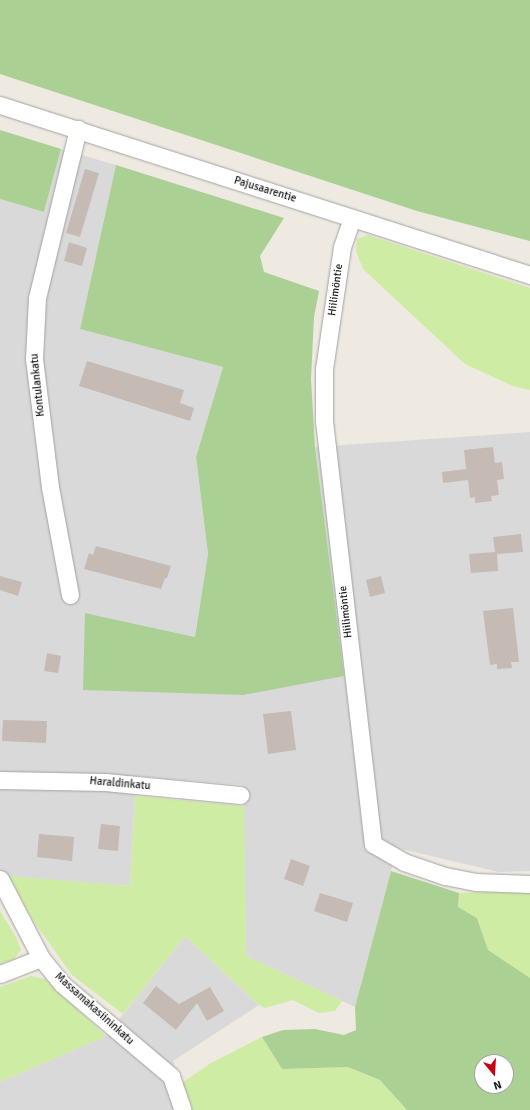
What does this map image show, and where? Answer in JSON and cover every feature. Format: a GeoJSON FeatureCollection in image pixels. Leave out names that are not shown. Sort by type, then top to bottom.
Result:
{"type":"FeatureCollection","features":[{"type":"Feature","properties":{"kind":"street","name":"Pajusaarentie"},"geometry":{"type":"LineString","coordinates":[[0,105],[530,275]]}},
{"type":"Feature","properties":{"kind":"street","name":"Kontulankatu"},"geometry":{"type":"LineString","coordinates":[[70,595],[50,487],[34,359],[37,298],[78,130]]}},
{"type":"Feature","properties":{"kind":"street","name":"Hiilimöntie"},"geometry":{"type":"LineString","coordinates":[[352,218],[342,247],[324,369],[324,421],[373,844],[404,862],[444,876],[476,882],[530,884]]}},
{"type":"Feature","properties":{"kind":"street","name":"Haraldinkatu"},"geometry":{"type":"LineString","coordinates":[[0,780],[105,782],[240,795]]}},
{"type":"Feature","properties":{"kind":"street","name":"Massamakasiininkatu"},"geometry":{"type":"LineString","coordinates":[[0,879],[41,958],[62,984],[171,1076],[183,1110]]}},
{"type":"Feature","properties":{"kind":"street"},"geometry":{"type":"LineString","coordinates":[[0,974],[41,958]]}},
{"type":"Feature","properties":{"kind":"shaded area"},"geometry":{"type":"Polygon","coordinates":[[[61,149],[116,165],[80,329],[223,367],[196,457],[208,554],[195,637],[85,613],[343,676],[315,447],[530,432],[530,871],[499,872],[397,848],[355,1007],[246,956],[243,785],[136,776],[130,886],[0,876],[0,199],[44,212],[61,149]]]}},
{"type":"Feature","properties":{"kind":"shaded area"},"geometry":{"type":"Polygon","coordinates":[[[185,936],[259,1005],[173,1061],[192,1110],[0,1110],[0,1082],[106,1036],[185,936]]]}},
{"type":"Feature","properties":{"kind":"green space"},"geometry":{"type":"Polygon","coordinates":[[[0,0],[530,0],[530,241],[417,211],[0,74],[0,0]]]}},
{"type":"Feature","properties":{"kind":"green space"},"geometry":{"type":"Polygon","coordinates":[[[0,130],[61,149],[44,212],[0,199],[0,130]]]}},
{"type":"Feature","properties":{"kind":"green space"},"geometry":{"type":"Polygon","coordinates":[[[116,165],[284,218],[260,256],[264,272],[319,291],[314,317],[311,379],[315,447],[344,676],[243,695],[83,690],[85,613],[195,637],[208,554],[196,457],[223,367],[80,329],[116,165]]]}},
{"type":"Feature","properties":{"kind":"green space"},"geometry":{"type":"Polygon","coordinates":[[[368,235],[530,288],[530,390],[513,386],[465,364],[363,269],[356,251],[357,239],[368,235]]]}},
{"type":"Feature","properties":{"kind":"green space"},"geometry":{"type":"Polygon","coordinates":[[[135,796],[244,806],[246,956],[342,1001],[335,1011],[319,1013],[293,1000],[265,1008],[259,1005],[185,936],[123,1014],[72,975],[34,922],[8,876],[130,886],[135,796]]]}},
{"type":"Feature","properties":{"kind":"green space"},"geometry":{"type":"Polygon","coordinates":[[[391,871],[459,893],[458,907],[477,918],[488,950],[530,978],[530,1110],[407,1110],[380,1080],[348,1067],[282,1069],[262,1037],[283,1030],[315,1029],[344,1035],[356,1030],[355,1007],[391,871]]]}},
{"type":"Feature","properties":{"kind":"green space"},"geometry":{"type":"Polygon","coordinates":[[[530,891],[530,978],[488,950],[477,918],[458,907],[459,893],[530,891]]]}},
{"type":"Feature","properties":{"kind":"green space"},"geometry":{"type":"Polygon","coordinates":[[[0,911],[16,937],[21,950],[14,959],[0,964],[0,911]]]}},
{"type":"Feature","properties":{"kind":"green space"},"geometry":{"type":"Polygon","coordinates":[[[31,976],[45,979],[106,1036],[0,1082],[0,987],[31,976]]]}},
{"type":"Feature","properties":{"kind":"green space"},"geometry":{"type":"Polygon","coordinates":[[[262,1037],[282,1069],[348,1067],[380,1080],[407,1110],[192,1110],[182,1083],[211,1063],[262,1037]]]}},
{"type":"Feature","properties":{"kind":"building"},"geometry":{"type":"Polygon","coordinates":[[[85,169],[99,173],[80,237],[66,233],[85,169]]]}},
{"type":"Feature","properties":{"kind":"building"},"geometry":{"type":"Polygon","coordinates":[[[69,242],[87,248],[82,266],[64,261],[69,242]]]}},
{"type":"Feature","properties":{"kind":"building"},"geometry":{"type":"Polygon","coordinates":[[[87,361],[184,390],[180,403],[194,408],[190,421],[79,386],[87,361]]]}},
{"type":"Feature","properties":{"kind":"building"},"geometry":{"type":"Polygon","coordinates":[[[493,447],[495,463],[502,462],[504,479],[497,480],[499,495],[491,496],[492,501],[475,503],[475,497],[470,498],[468,480],[443,483],[442,472],[466,469],[464,450],[493,447]]]}},
{"type":"Feature","properties":{"kind":"building"},"geometry":{"type":"Polygon","coordinates":[[[521,534],[523,552],[497,554],[498,571],[471,573],[469,554],[495,552],[493,537],[521,534]]]}},
{"type":"Feature","properties":{"kind":"building"},"geometry":{"type":"Polygon","coordinates":[[[96,546],[171,566],[161,589],[84,569],[89,553],[93,555],[96,546]]]}},
{"type":"Feature","properties":{"kind":"building"},"geometry":{"type":"Polygon","coordinates":[[[0,576],[22,582],[18,596],[0,590],[0,576]]]}},
{"type":"Feature","properties":{"kind":"building"},"geometry":{"type":"Polygon","coordinates":[[[381,576],[385,593],[370,597],[366,580],[381,576]]]}},
{"type":"Feature","properties":{"kind":"building"},"geometry":{"type":"Polygon","coordinates":[[[513,608],[519,662],[511,662],[512,668],[497,669],[497,664],[490,665],[483,611],[513,608]]]}},
{"type":"Feature","properties":{"kind":"building"},"geometry":{"type":"Polygon","coordinates":[[[47,653],[61,656],[58,673],[44,671],[47,653]]]}},
{"type":"Feature","properties":{"kind":"building"},"geometry":{"type":"Polygon","coordinates":[[[291,711],[296,750],[268,754],[263,714],[291,711]]]}},
{"type":"Feature","properties":{"kind":"building"},"geometry":{"type":"Polygon","coordinates":[[[3,720],[47,721],[46,743],[2,741],[3,720]]]}},
{"type":"Feature","properties":{"kind":"building"},"geometry":{"type":"Polygon","coordinates":[[[101,824],[120,826],[118,851],[98,849],[101,824]]]}},
{"type":"Feature","properties":{"kind":"building"},"geometry":{"type":"Polygon","coordinates":[[[39,834],[74,837],[72,861],[37,857],[39,834]]]}},
{"type":"Feature","properties":{"kind":"building"},"geometry":{"type":"Polygon","coordinates":[[[291,859],[310,866],[303,886],[284,879],[291,859]]]}},
{"type":"Feature","properties":{"kind":"building"},"geometry":{"type":"Polygon","coordinates":[[[320,893],[353,903],[347,922],[314,911],[320,893]]]}},
{"type":"Feature","properties":{"kind":"building"},"geometry":{"type":"Polygon","coordinates":[[[156,986],[179,1004],[210,987],[224,1011],[207,1021],[197,1003],[176,1030],[143,1003],[156,986]]]}}]}
